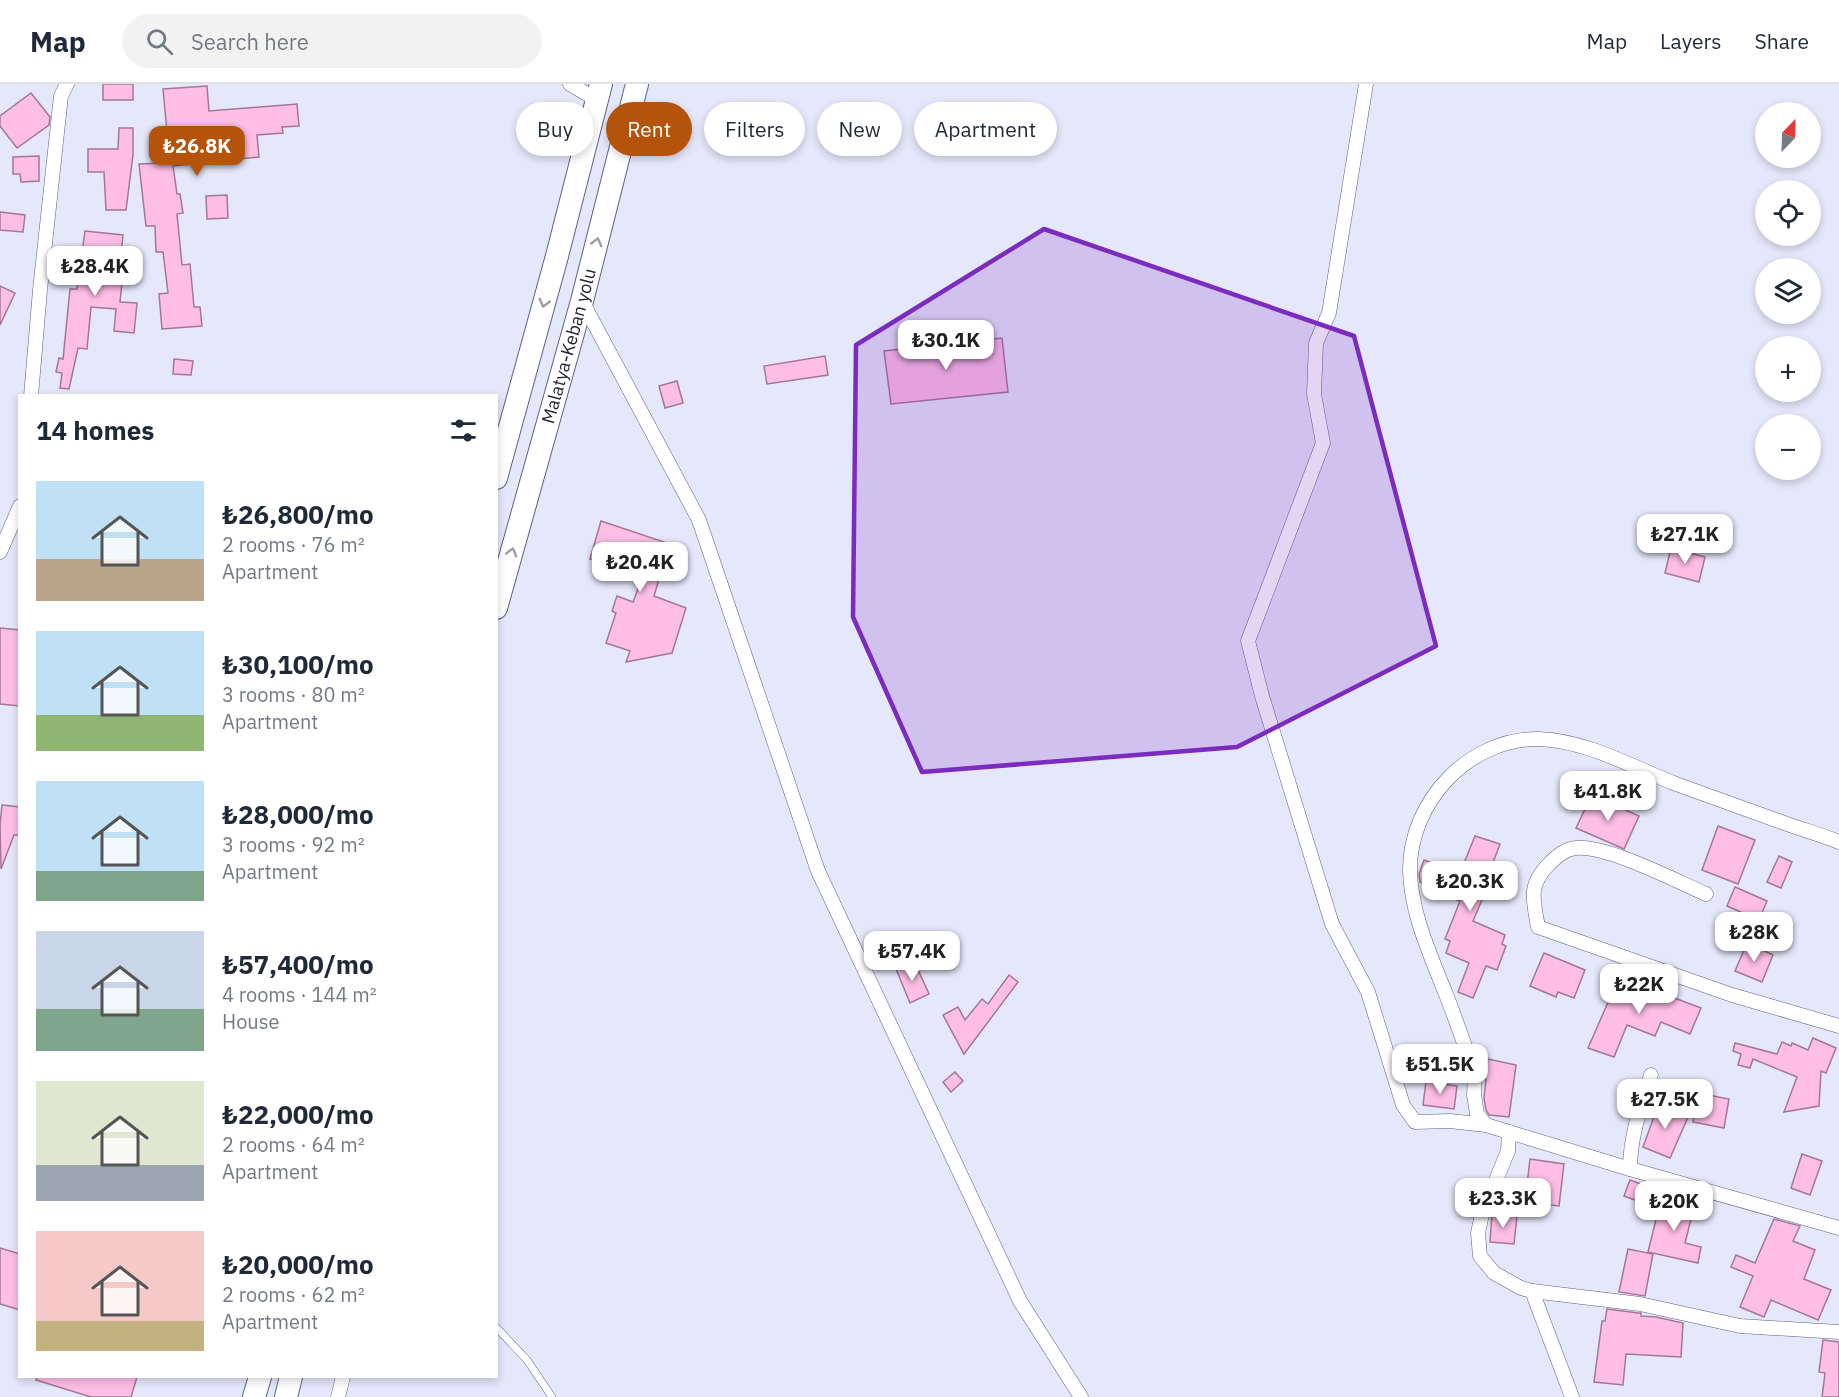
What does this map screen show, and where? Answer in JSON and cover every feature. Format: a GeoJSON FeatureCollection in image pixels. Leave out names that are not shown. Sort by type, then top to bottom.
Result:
{"type":"FeatureCollection","features":[{"type":"Feature","properties":{"kind":"highway","name":"Malatya-Keban yolu"},"geometry":{"type":"LineString","coordinates":[[498,601],[582,302],[637,84]]}},
{"type":"Feature","properties":{"kind":"highway","name":"Malatya-Keban yolu"},"geometry":{"type":"LineString","coordinates":[[498,471],[599,92]]}},
{"type":"Feature","properties":{"kind":"highway"},"geometry":{"type":"LineString","coordinates":[[254,1397],[260,1378]]}},
{"type":"Feature","properties":{"kind":"highway"},"geometry":{"type":"LineString","coordinates":[[286,1397],[291,1378]]}},
{"type":"Feature","properties":{"kind":"street"},"geometry":{"type":"LineString","coordinates":[[32,394],[40,290],[64,90],[53,84]]}},
{"type":"Feature","properties":{"kind":"street"},"geometry":{"type":"LineString","coordinates":[[570,84],[599,92]]}},
{"type":"Feature","properties":{"kind":"street"},"geometry":{"type":"LineString","coordinates":[[1366,84],[1329,312],[1316,343],[1314,394],[1323,443],[1248,641],[1262,696],[1332,924],[1368,992],[1403,1105],[1415,1122],[1450,1121],[1486,1125],[1630,1169],[1839,1228]]}},
{"type":"Feature","properties":{"kind":"street"},"geometry":{"type":"LineString","coordinates":[[582,302],[699,520],[818,871],[1020,1301],[1081,1397]]}},
{"type":"Feature","properties":{"kind":"street"},"geometry":{"type":"LineString","coordinates":[[0,552],[18,511]]}},
{"type":"Feature","properties":{"kind":"street"},"geometry":{"type":"LineString","coordinates":[[1486,1125],[1476,1114],[1475,1074],[1422,930],[1410,872],[1411,851],[1427,804],[1443,783],[1467,763],[1491,748],[1519,740],[1541,739],[1570,743],[1604,753],[1674,783],[1839,842]]}},
{"type":"Feature","properties":{"kind":"street"},"geometry":{"type":"LineString","coordinates":[[1706,894],[1647,868],[1602,852],[1576,848],[1560,853],[1539,874],[1532,893],[1538,927],[1732,995],[1839,1026]]}},
{"type":"Feature","properties":{"kind":"street"},"geometry":{"type":"LineString","coordinates":[[1630,1169],[1630,1147],[1651,1075]]}},
{"type":"Feature","properties":{"kind":"street"},"geometry":{"type":"LineString","coordinates":[[1509,1132],[1508,1151],[1482,1214],[1478,1233],[1480,1256],[1494,1273],[1532,1292],[1640,1304],[1740,1326],[1839,1332]]}},
{"type":"Feature","properties":{"kind":"street"},"geometry":{"type":"LineString","coordinates":[[1532,1292],[1572,1397]]}},
{"type":"Feature","properties":{"kind":"street"},"geometry":{"type":"LineString","coordinates":[[338,1397],[343,1378]]}},
{"type":"Feature","properties":{"kind":"lane"},"geometry":{"type":"LineString","coordinates":[[498,1329],[527,1360],[552,1397]]}},
{"type":"Feature","properties":{"kind":"highlighted area"},"geometry":{"type":"Polygon","coordinates":[[[1044,229],[1354,336],[1436,646],[1237,747],[922,772],[853,617],[856,345],[1044,229]]]}},
{"type":"Feature","properties":{"kind":"building"},"geometry":{"type":"Polygon","coordinates":[[[103,84],[133,84],[133,100],[103,100],[103,84]]]}},
{"type":"Feature","properties":{"kind":"building"},"geometry":{"type":"Polygon","coordinates":[[[207,86],[209,111],[297,104],[299,126],[282,127],[283,133],[257,135],[259,157],[173,166],[177,194],[180,194],[183,213],[177,214],[182,265],[190,264],[194,307],[200,307],[202,326],[162,329],[159,294],[168,293],[163,252],[156,252],[155,226],[146,226],[139,164],[164,163],[161,132],[167,132],[163,89],[207,86]]]}},
{"type":"Feature","properties":{"kind":"building"},"geometry":{"type":"Polygon","coordinates":[[[31,93],[50,117],[49,125],[17,148],[0,126],[0,116],[31,93]]]}},
{"type":"Feature","properties":{"kind":"building"},"geometry":{"type":"Polygon","coordinates":[[[119,128],[133,128],[133,155],[126,210],[106,210],[104,172],[88,172],[88,149],[118,149],[119,128]]]}},
{"type":"Feature","properties":{"kind":"building"},"geometry":{"type":"Polygon","coordinates":[[[39,156],[39,181],[21,182],[20,174],[13,174],[13,157],[39,156]]]}},
{"type":"Feature","properties":{"kind":"building"},"geometry":{"type":"Polygon","coordinates":[[[227,195],[228,218],[207,219],[206,196],[227,195]]]}},
{"type":"Feature","properties":{"kind":"building"},"geometry":{"type":"Polygon","coordinates":[[[0,212],[25,215],[23,232],[0,230],[0,212]]]}},
{"type":"Feature","properties":{"kind":"building"},"geometry":{"type":"Polygon","coordinates":[[[85,231],[123,235],[120,264],[124,264],[120,302],[137,303],[134,333],[114,331],[116,309],[91,307],[87,349],[78,348],[69,389],[60,388],[62,373],[56,372],[59,358],[63,359],[70,289],[77,289],[85,231]]]}},
{"type":"Feature","properties":{"kind":"building"},"geometry":{"type":"Polygon","coordinates":[[[0,286],[15,293],[0,325],[0,286]]]}},
{"type":"Feature","properties":{"kind":"building"},"geometry":{"type":"Polygon","coordinates":[[[1002,338],[1008,392],[891,404],[884,351],[1002,338]]]}},
{"type":"Feature","properties":{"kind":"building"},"geometry":{"type":"Polygon","coordinates":[[[825,356],[828,375],[767,384],[764,366],[825,356]]]}},
{"type":"Feature","properties":{"kind":"building"},"geometry":{"type":"Polygon","coordinates":[[[174,359],[193,361],[191,375],[173,374],[174,359]]]}},
{"type":"Feature","properties":{"kind":"building"},"geometry":{"type":"Polygon","coordinates":[[[677,381],[683,403],[665,408],[659,386],[677,381]]]}},
{"type":"Feature","properties":{"kind":"building"},"geometry":{"type":"Polygon","coordinates":[[[601,521],[670,544],[676,569],[662,569],[654,596],[686,608],[672,653],[626,662],[630,651],[606,643],[616,613],[612,611],[617,596],[633,602],[643,576],[590,559],[601,521]]]}},
{"type":"Feature","properties":{"kind":"building"},"geometry":{"type":"Polygon","coordinates":[[[1671,548],[1705,557],[1699,582],[1665,573],[1671,548]]]}},
{"type":"Feature","properties":{"kind":"building"},"geometry":{"type":"Polygon","coordinates":[[[0,628],[18,630],[18,706],[0,704],[0,628]]]}},
{"type":"Feature","properties":{"kind":"building"},"geometry":{"type":"Polygon","coordinates":[[[1592,794],[1639,816],[1624,849],[1576,828],[1592,794]]]}},
{"type":"Feature","properties":{"kind":"building"},"geometry":{"type":"Polygon","coordinates":[[[2,805],[18,807],[18,835],[14,835],[1,869],[2,805]]]}},
{"type":"Feature","properties":{"kind":"building"},"geometry":{"type":"Polygon","coordinates":[[[1718,826],[1755,840],[1738,884],[1702,870],[1718,826]]]}},
{"type":"Feature","properties":{"kind":"building"},"geometry":{"type":"Polygon","coordinates":[[[1475,836],[1500,844],[1486,881],[1494,884],[1488,897],[1484,895],[1473,921],[1505,935],[1502,944],[1506,946],[1497,970],[1486,966],[1473,998],[1458,992],[1469,963],[1446,953],[1450,941],[1445,939],[1460,901],[1457,900],[1459,896],[1420,882],[1419,874],[1424,860],[1460,873],[1475,836]]]}},
{"type":"Feature","properties":{"kind":"building"},"geometry":{"type":"Polygon","coordinates":[[[1779,856],[1792,862],[1781,888],[1767,882],[1779,856]]]}},
{"type":"Feature","properties":{"kind":"building"},"geometry":{"type":"Polygon","coordinates":[[[1735,887],[1767,901],[1759,920],[1727,906],[1735,887]]]}},
{"type":"Feature","properties":{"kind":"building"},"geometry":{"type":"Polygon","coordinates":[[[1747,943],[1773,955],[1762,982],[1735,971],[1747,943]]]}},
{"type":"Feature","properties":{"kind":"building"},"geometry":{"type":"Polygon","coordinates":[[[1544,953],[1585,970],[1574,998],[1558,992],[1556,997],[1530,986],[1544,953]]]}},
{"type":"Feature","properties":{"kind":"building"},"geometry":{"type":"Polygon","coordinates":[[[914,961],[929,994],[910,1003],[896,969],[914,961]]]}},
{"type":"Feature","properties":{"kind":"building"},"geometry":{"type":"Polygon","coordinates":[[[1009,975],[1018,982],[964,1054],[943,1015],[958,1007],[965,1020],[982,999],[988,1004],[1009,975]]]}},
{"type":"Feature","properties":{"kind":"building"},"geometry":{"type":"Polygon","coordinates":[[[1620,975],[1668,998],[1669,996],[1701,1008],[1690,1034],[1661,1022],[1655,1036],[1627,1025],[1614,1057],[1588,1048],[1620,975]]]}},
{"type":"Feature","properties":{"kind":"building"},"geometry":{"type":"Polygon","coordinates":[[[1813,1038],[1836,1048],[1826,1073],[1821,1071],[1819,1106],[1784,1112],[1797,1077],[1753,1059],[1750,1068],[1738,1065],[1741,1054],[1733,1051],[1735,1043],[1777,1054],[1782,1042],[1791,1046],[1792,1043],[1808,1050],[1813,1038]]]}},
{"type":"Feature","properties":{"kind":"building"},"geometry":{"type":"Polygon","coordinates":[[[1488,1059],[1516,1065],[1509,1117],[1489,1115],[1486,1110],[1484,1098],[1486,1079],[1484,1079],[1488,1059]]]}},
{"type":"Feature","properties":{"kind":"building"},"geometry":{"type":"Polygon","coordinates":[[[955,1072],[963,1081],[951,1092],[943,1082],[955,1072]]]}},
{"type":"Feature","properties":{"kind":"building"},"geometry":{"type":"Polygon","coordinates":[[[1426,1081],[1457,1086],[1454,1109],[1423,1105],[1426,1081]]]}},
{"type":"Feature","properties":{"kind":"building"},"geometry":{"type":"Polygon","coordinates":[[[1698,1093],[1729,1099],[1724,1128],[1693,1122],[1698,1093]]]}},
{"type":"Feature","properties":{"kind":"building"},"geometry":{"type":"Polygon","coordinates":[[[1659,1103],[1689,1115],[1670,1158],[1643,1147],[1659,1103]]]}},
{"type":"Feature","properties":{"kind":"building"},"geometry":{"type":"Polygon","coordinates":[[[1802,1154],[1822,1161],[1810,1195],[1791,1188],[1802,1154]]]}},
{"type":"Feature","properties":{"kind":"building"},"geometry":{"type":"Polygon","coordinates":[[[1530,1159],[1564,1164],[1559,1206],[1525,1202],[1530,1159]]]}},
{"type":"Feature","properties":{"kind":"building"},"geometry":{"type":"Polygon","coordinates":[[[1630,1180],[1649,1187],[1643,1203],[1624,1196],[1630,1180]]]}},
{"type":"Feature","properties":{"kind":"building"},"geometry":{"type":"Polygon","coordinates":[[[1661,1199],[1694,1207],[1685,1243],[1701,1247],[1698,1263],[1648,1252],[1661,1199]]]}},
{"type":"Feature","properties":{"kind":"building"},"geometry":{"type":"Polygon","coordinates":[[[1492,1213],[1517,1216],[1514,1244],[1490,1242],[1492,1213]]]}},
{"type":"Feature","properties":{"kind":"building"},"geometry":{"type":"Polygon","coordinates":[[[1774,1219],[1800,1226],[1793,1241],[1815,1250],[1804,1279],[1831,1290],[1818,1320],[1771,1300],[1764,1317],[1740,1307],[1753,1276],[1731,1267],[1736,1255],[1755,1263],[1774,1219]]]}},
{"type":"Feature","properties":{"kind":"building"},"geometry":{"type":"Polygon","coordinates":[[[0,1248],[18,1253],[18,1309],[0,1304],[0,1248]]]}},
{"type":"Feature","properties":{"kind":"building"},"geometry":{"type":"Polygon","coordinates":[[[1628,1249],[1653,1254],[1645,1296],[1619,1292],[1628,1249]]]}},
{"type":"Feature","properties":{"kind":"building"},"geometry":{"type":"Polygon","coordinates":[[[1607,1309],[1641,1313],[1641,1316],[1683,1323],[1681,1357],[1626,1354],[1623,1385],[1594,1382],[1602,1321],[1605,1321],[1607,1309]]]}},
{"type":"Feature","properties":{"kind":"building"},"geometry":{"type":"Polygon","coordinates":[[[1823,1340],[1839,1342],[1839,1397],[1822,1397],[1825,1373],[1819,1372],[1823,1340]]]}},
{"type":"Feature","properties":{"kind":"building"},"geometry":{"type":"Polygon","coordinates":[[[37,1378],[137,1378],[131,1397],[91,1397],[36,1380],[37,1378]]]}}]}
